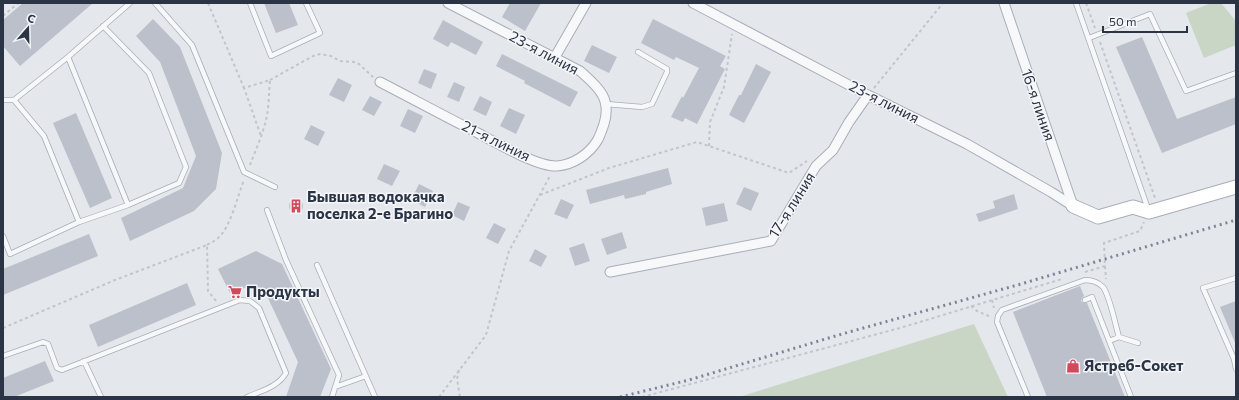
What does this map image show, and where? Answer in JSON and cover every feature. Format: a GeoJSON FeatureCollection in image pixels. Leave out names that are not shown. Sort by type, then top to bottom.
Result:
{"type":"FeatureCollection","features":[{"type":"Feature","properties":{"kind":"street","name":"23-я линия"},"geometry":{"type":"LineString","coordinates":[[448,3],[580,71],[596,85],[602,93],[606,104]]}},
{"type":"Feature","properties":{"kind":"street"},"geometry":{"type":"LineString","coordinates":[[555,57],[586,3]]}},
{"type":"Feature","properties":{"kind":"street","name":"23-я линия"},"geometry":{"type":"LineString","coordinates":[[693,3],[868,95],[967,144],[1073,206]]}},
{"type":"Feature","properties":{"kind":"street","name":"16-я линия"},"geometry":{"type":"LineString","coordinates":[[1004,3],[1073,206]]}},
{"type":"Feature","properties":{"kind":"street","name":"21-я линия"},"geometry":{"type":"LineString","coordinates":[[380,82],[506,148],[532,160],[556,166],[565,165],[577,160],[587,153],[597,141],[606,117],[606,104]]}},
{"type":"Feature","properties":{"kind":"street","name":"17-я линия"},"geometry":{"type":"LineString","coordinates":[[610,272],[771,241],[816,166],[833,150],[849,122],[868,95]]}},
{"type":"Feature","properties":{"kind":"street"},"geometry":{"type":"LineString","coordinates":[[1073,206],[1098,217],[1133,207],[1149,212],[1236,187]]}},
{"type":"Feature","properties":{"kind":"lane"},"geometry":{"type":"LineString","coordinates":[[3,100],[14,100],[68,57],[130,3]]}},
{"type":"Feature","properties":{"kind":"lane"},"geometry":{"type":"LineString","coordinates":[[155,3],[192,45],[244,172],[275,187]]}},
{"type":"Feature","properties":{"kind":"lane"},"geometry":{"type":"LineString","coordinates":[[250,3],[271,56],[320,33],[306,3]]}},
{"type":"Feature","properties":{"kind":"lane"},"geometry":{"type":"LineString","coordinates":[[1076,3],[1149,212]]}},
{"type":"Feature","properties":{"kind":"lane"},"geometry":{"type":"LineString","coordinates":[[1089,38],[1150,14],[1186,91],[1236,73]]}},
{"type":"Feature","properties":{"kind":"lane"},"geometry":{"type":"LineString","coordinates":[[3,236],[10,254],[79,222],[128,205],[179,183],[186,167],[148,73],[103,26]]}},
{"type":"Feature","properties":{"kind":"lane"},"geometry":{"type":"LineString","coordinates":[[606,104],[642,107],[652,104],[667,72],[667,68],[638,52]]}},
{"type":"Feature","properties":{"kind":"lane"},"geometry":{"type":"LineString","coordinates":[[68,57],[128,205]]}},
{"type":"Feature","properties":{"kind":"lane"},"geometry":{"type":"LineString","coordinates":[[14,100],[44,136],[79,222]]}},
{"type":"Feature","properties":{"kind":"lane"},"geometry":{"type":"LineString","coordinates":[[267,210],[286,260],[339,375],[332,397]]}},
{"type":"Feature","properties":{"kind":"lane"},"geometry":{"type":"LineString","coordinates":[[317,265],[375,397]]}},
{"type":"Feature","properties":{"kind":"lane"},"geometry":{"type":"LineString","coordinates":[[1236,278],[1203,288],[1235,359],[1236,370]]}},
{"type":"Feature","properties":{"kind":"lane"},"geometry":{"type":"LineString","coordinates":[[1028,397],[997,322],[998,316],[1002,310],[1085,280],[1093,281],[1102,286],[1107,296],[1119,337]]}},
{"type":"Feature","properties":{"kind":"lane"},"geometry":{"type":"LineString","coordinates":[[1085,300],[1092,297],[1131,397]]}},
{"type":"Feature","properties":{"kind":"lane"},"geometry":{"type":"LineString","coordinates":[[3,356],[43,342],[48,344],[57,368],[62,370],[240,300],[250,301],[259,308],[286,373],[283,380],[275,385],[247,397]]}},
{"type":"Feature","properties":{"kind":"lane"},"geometry":{"type":"LineString","coordinates":[[1109,341],[1119,337],[1138,343]]}},
{"type":"Feature","properties":{"kind":"lane"},"geometry":{"type":"LineString","coordinates":[[84,361],[100,396],[93,397]]}},
{"type":"Feature","properties":{"kind":"lane"},"geometry":{"type":"LineString","coordinates":[[335,387],[366,376]]}},
{"type":"Feature","properties":{"kind":"path"},"geometry":{"type":"LineString","coordinates":[[3,16],[18,3]]}},
{"type":"Feature","properties":{"kind":"path"},"geometry":{"type":"LineString","coordinates":[[208,3],[244,88],[261,136]]}},
{"type":"Feature","properties":{"kind":"path"},"geometry":{"type":"LineString","coordinates":[[868,95],[943,3]]}},
{"type":"Feature","properties":{"kind":"path"},"geometry":{"type":"LineString","coordinates":[[1086,3],[1156,200]]}},
{"type":"Feature","properties":{"kind":"path"},"geometry":{"type":"LineString","coordinates":[[709,146],[710,122],[724,87],[733,25]]}},
{"type":"Feature","properties":{"kind":"path"},"geometry":{"type":"LineString","coordinates":[[244,88],[270,80],[313,56],[320,54],[331,56],[340,61],[359,64],[365,71],[380,82]]}},
{"type":"Feature","properties":{"kind":"path"},"geometry":{"type":"LineString","coordinates":[[3,328],[115,280],[207,245],[216,240],[226,227],[261,136],[268,114],[270,80]]}},
{"type":"Feature","properties":{"kind":"path"},"geometry":{"type":"LineString","coordinates":[[540,195],[609,168],[697,142],[789,173],[809,160]]}},
{"type":"Feature","properties":{"kind":"path"},"geometry":{"type":"LineString","coordinates":[[440,397],[486,335],[509,251],[556,166]]}},
{"type":"Feature","properties":{"kind":"path"},"geometry":{"type":"LineString","coordinates":[[1083,273],[1105,266],[1104,243],[1140,231],[1149,212]]}},
{"type":"Feature","properties":{"kind":"path"},"geometry":{"type":"LineString","coordinates":[[207,245],[208,291],[222,307]]}},
{"type":"Feature","properties":{"kind":"path"},"geometry":{"type":"LineString","coordinates":[[642,397],[893,330],[1068,277]]}},
{"type":"Feature","properties":{"kind":"path"},"geometry":{"type":"LineString","coordinates":[[971,306],[977,311],[997,319]]}},
{"type":"Feature","properties":{"kind":"path"},"geometry":{"type":"LineString","coordinates":[[459,370],[458,379],[460,397]]}},
{"type":"Feature","properties":{"kind":"green space"},"geometry":{"type":"Polygon","coordinates":[[[1211,3],[1221,3],[1235,20],[1236,45],[1204,58],[1186,13],[1211,3]]]}},
{"type":"Feature","properties":{"kind":"green space"},"geometry":{"type":"Polygon","coordinates":[[[974,324],[1008,397],[739,397],[974,324]]]}},
{"type":"Feature","properties":{"kind":"building"},"geometry":{"type":"Polygon","coordinates":[[[23,3],[93,3],[20,66],[3,46],[3,20],[23,3]]]}},
{"type":"Feature","properties":{"kind":"building"},"geometry":{"type":"Polygon","coordinates":[[[264,3],[289,3],[298,25],[276,33],[264,3]]]}},
{"type":"Feature","properties":{"kind":"building"},"geometry":{"type":"Polygon","coordinates":[[[510,3],[541,3],[525,31],[502,17],[510,3]]]}},
{"type":"Feature","properties":{"kind":"building"},"geometry":{"type":"Polygon","coordinates":[[[153,19],[180,47],[222,153],[216,189],[194,211],[130,241],[121,218],[183,188],[196,156],[160,62],[136,36],[153,19]]]}},
{"type":"Feature","properties":{"kind":"building"},"geometry":{"type":"Polygon","coordinates":[[[653,19],[726,56],[720,66],[725,69],[697,124],[685,118],[683,122],[671,117],[699,68],[676,57],[674,60],[641,43],[653,19]]]}},
{"type":"Feature","properties":{"kind":"building"},"geometry":{"type":"Polygon","coordinates":[[[443,20],[483,42],[476,55],[451,42],[448,47],[433,39],[443,20]]]}},
{"type":"Feature","properties":{"kind":"building"},"geometry":{"type":"Polygon","coordinates":[[[1142,37],[1177,119],[1236,97],[1236,124],[1162,153],[1116,47],[1142,37]]]}},
{"type":"Feature","properties":{"kind":"building"},"geometry":{"type":"Polygon","coordinates":[[[592,45],[617,57],[609,73],[584,61],[592,45]]]}},
{"type":"Feature","properties":{"kind":"building"},"geometry":{"type":"Polygon","coordinates":[[[502,54],[578,92],[570,107],[524,83],[525,81],[496,66],[502,54]]]}},
{"type":"Feature","properties":{"kind":"building"},"geometry":{"type":"Polygon","coordinates":[[[756,64],[771,72],[744,123],[729,115],[739,95],[741,95],[756,64]]]}},
{"type":"Feature","properties":{"kind":"building"},"geometry":{"type":"Polygon","coordinates":[[[424,69],[437,74],[431,89],[418,83],[424,69]]]}},
{"type":"Feature","properties":{"kind":"building"},"geometry":{"type":"Polygon","coordinates":[[[338,78],[352,85],[344,102],[329,95],[338,78]]]}},
{"type":"Feature","properties":{"kind":"building"},"geometry":{"type":"Polygon","coordinates":[[[454,82],[465,87],[459,102],[447,97],[454,82]]]}},
{"type":"Feature","properties":{"kind":"building"},"geometry":{"type":"Polygon","coordinates":[[[370,96],[382,102],[374,116],[362,110],[370,96]]]}},
{"type":"Feature","properties":{"kind":"building"},"geometry":{"type":"Polygon","coordinates":[[[480,96],[492,102],[486,116],[473,110],[480,96]]]}},
{"type":"Feature","properties":{"kind":"building"},"geometry":{"type":"Polygon","coordinates":[[[509,108],[525,115],[516,134],[500,126],[509,108]]]}},
{"type":"Feature","properties":{"kind":"building"},"geometry":{"type":"Polygon","coordinates":[[[408,109],[423,116],[415,133],[400,126],[408,109]]]}},
{"type":"Feature","properties":{"kind":"building"},"geometry":{"type":"Polygon","coordinates":[[[76,113],[112,198],[90,208],[53,123],[76,113]]]}},
{"type":"Feature","properties":{"kind":"building"},"geometry":{"type":"Polygon","coordinates":[[[311,125],[325,132],[318,146],[304,139],[311,125]]]}},
{"type":"Feature","properties":{"kind":"building"},"geometry":{"type":"Polygon","coordinates":[[[384,164],[400,171],[392,186],[377,179],[384,164]]]}},
{"type":"Feature","properties":{"kind":"building"},"geometry":{"type":"Polygon","coordinates":[[[668,168],[672,184],[646,192],[646,194],[625,199],[624,195],[590,204],[586,190],[668,168]]]}},
{"type":"Feature","properties":{"kind":"building"},"geometry":{"type":"Polygon","coordinates":[[[419,184],[433,191],[425,207],[411,200],[419,184]]]}},
{"type":"Feature","properties":{"kind":"building"},"geometry":{"type":"Polygon","coordinates":[[[744,187],[759,193],[751,211],[736,204],[744,187]]]}},
{"type":"Feature","properties":{"kind":"building"},"geometry":{"type":"Polygon","coordinates":[[[1014,194],[1018,209],[979,222],[976,214],[995,208],[993,201],[1014,194]]]}},
{"type":"Feature","properties":{"kind":"building","name":"Бывшая водокачка поселка 2-е Брагино"},"geometry":{"type":"Polygon","coordinates":[[[293,199],[299,199],[303,203],[303,209],[299,213],[293,213],[289,209],[289,203],[293,199]]]}},
{"type":"Feature","properties":{"kind":"building"},"geometry":{"type":"Polygon","coordinates":[[[561,199],[574,205],[567,219],[554,214],[561,199]]]}},
{"type":"Feature","properties":{"kind":"building"},"geometry":{"type":"Polygon","coordinates":[[[458,202],[470,207],[464,221],[452,215],[458,202]]]}},
{"type":"Feature","properties":{"kind":"building"},"geometry":{"type":"Polygon","coordinates":[[[724,203],[728,221],[706,226],[702,208],[724,203]]]}},
{"type":"Feature","properties":{"kind":"building"},"geometry":{"type":"Polygon","coordinates":[[[494,223],[506,229],[498,244],[486,238],[494,223]]]}},
{"type":"Feature","properties":{"kind":"building"},"geometry":{"type":"Polygon","coordinates":[[[622,232],[627,248],[607,255],[601,239],[622,232]]]}},
{"type":"Feature","properties":{"kind":"building"},"geometry":{"type":"Polygon","coordinates":[[[89,234],[98,256],[3,295],[3,269],[89,234]]]}},
{"type":"Feature","properties":{"kind":"building"},"geometry":{"type":"Polygon","coordinates":[[[584,243],[590,261],[575,266],[569,248],[584,243]]]}},
{"type":"Feature","properties":{"kind":"building"},"geometry":{"type":"Polygon","coordinates":[[[535,249],[547,256],[541,267],[529,261],[535,249]]]}},
{"type":"Feature","properties":{"kind":"building"},"geometry":{"type":"Polygon","coordinates":[[[256,251],[282,264],[331,369],[320,397],[286,397],[298,362],[267,296],[250,286],[230,293],[218,269],[256,251]]]}},
{"type":"Feature","properties":{"kind":"building"},"geometry":{"type":"Polygon","coordinates":[[[187,283],[196,305],[98,347],[89,325],[187,283]]]}},
{"type":"Feature","properties":{"kind":"building"},"geometry":{"type":"Polygon","coordinates":[[[1080,286],[1084,296],[1081,301],[1083,303],[1087,303],[1125,397],[1047,397],[1013,312],[1080,286]]]}},
{"type":"Feature","properties":{"kind":"building"},"geometry":{"type":"Polygon","coordinates":[[[1236,301],[1236,345],[1220,307],[1236,301]]]}},
{"type":"Feature","properties":{"kind":"building"},"geometry":{"type":"Polygon","coordinates":[[[45,361],[54,381],[14,397],[3,397],[3,378],[45,361]]]}},
{"type":"Feature","properties":{"kind":"railway"},"geometry":{"type":"LineString","coordinates":[[620,397],[689,380],[1236,220]]}},
{"type":"Feature","properties":{"kind":"place","name":"Бывшая водокачка поселка 2-е Брагино"},"geometry":{"type":"Point","coordinates":[296,206]}},
{"type":"Feature","properties":{"kind":"place","name":"Продукты"},"geometry":{"type":"Point","coordinates":[235,292]}},
{"type":"Feature","properties":{"kind":"place","name":"Ястреб-Сокет"},"geometry":{"type":"Point","coordinates":[1073,366]}}]}
